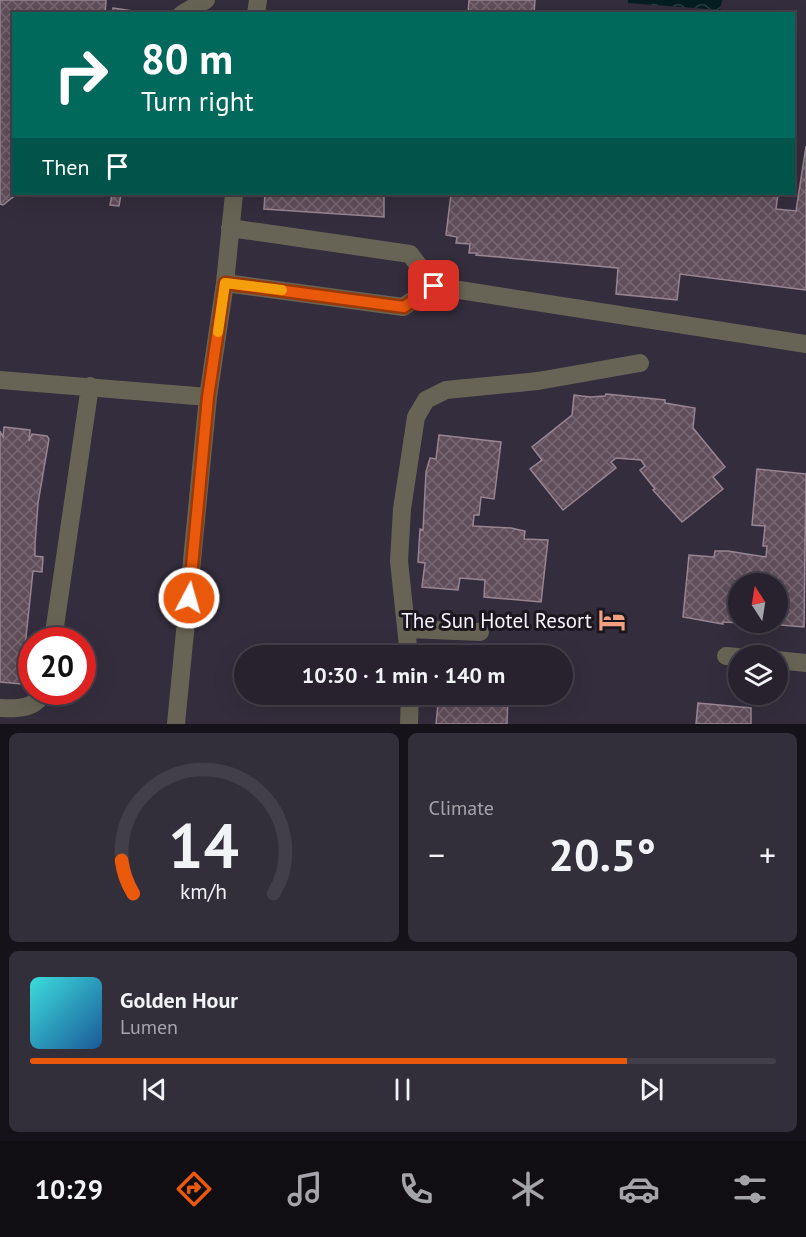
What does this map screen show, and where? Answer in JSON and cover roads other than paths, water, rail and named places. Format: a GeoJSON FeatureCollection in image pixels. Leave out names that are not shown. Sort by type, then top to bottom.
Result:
{"type":"FeatureCollection","features":[{"type":"Feature","properties":{"kind":"lane"},"geometry":{"type":"LineString","coordinates":[[185,12],[206,0]]}},
{"type":"Feature","properties":{"kind":"lane"},"geometry":{"type":"LineString","coordinates":[[176,724],[208,397],[225,283],[234,195]]}},
{"type":"Feature","properties":{"kind":"lane"},"geometry":{"type":"LineString","coordinates":[[230,228],[410,254],[434,286]]}},
{"type":"Feature","properties":{"kind":"lane"},"geometry":{"type":"LineString","coordinates":[[225,283],[404,307],[434,286],[806,344]]}},
{"type":"Feature","properties":{"kind":"lane"},"geometry":{"type":"LineString","coordinates":[[409,645],[399,543],[412,432],[421,405],[431,395],[446,390],[538,381],[640,363]]}},
{"type":"Feature","properties":{"kind":"lane"},"geometry":{"type":"LineString","coordinates":[[0,380],[208,397]]}},
{"type":"Feature","properties":{"kind":"lane"},"geometry":{"type":"LineString","coordinates":[[55,627],[90,386]]}},
{"type":"Feature","properties":{"kind":"lane"},"geometry":{"type":"LineString","coordinates":[[408,630],[480,632]]}},
{"type":"Feature","properties":{"kind":"lane"},"geometry":{"type":"LineString","coordinates":[[788,661],[806,663]]}},
{"type":"Feature","properties":{"kind":"lane"},"geometry":{"type":"LineString","coordinates":[[0,708],[30,705]]}},
{"type":"Feature","properties":{"kind":"lane"},"geometry":{"type":"LineString","coordinates":[[409,724],[410,705]]}},
{"type":"Feature","properties":{"kind":"water"},"geometry":{"type":"Polygon","coordinates":[[[628,0],[722,0],[720,10],[628,3],[628,0]]]}},
{"type":"Feature","properties":{"kind":"place","name":"The Sun Hotel Resort"},"geometry":{"type":"Point","coordinates":[612,620]}}]}
